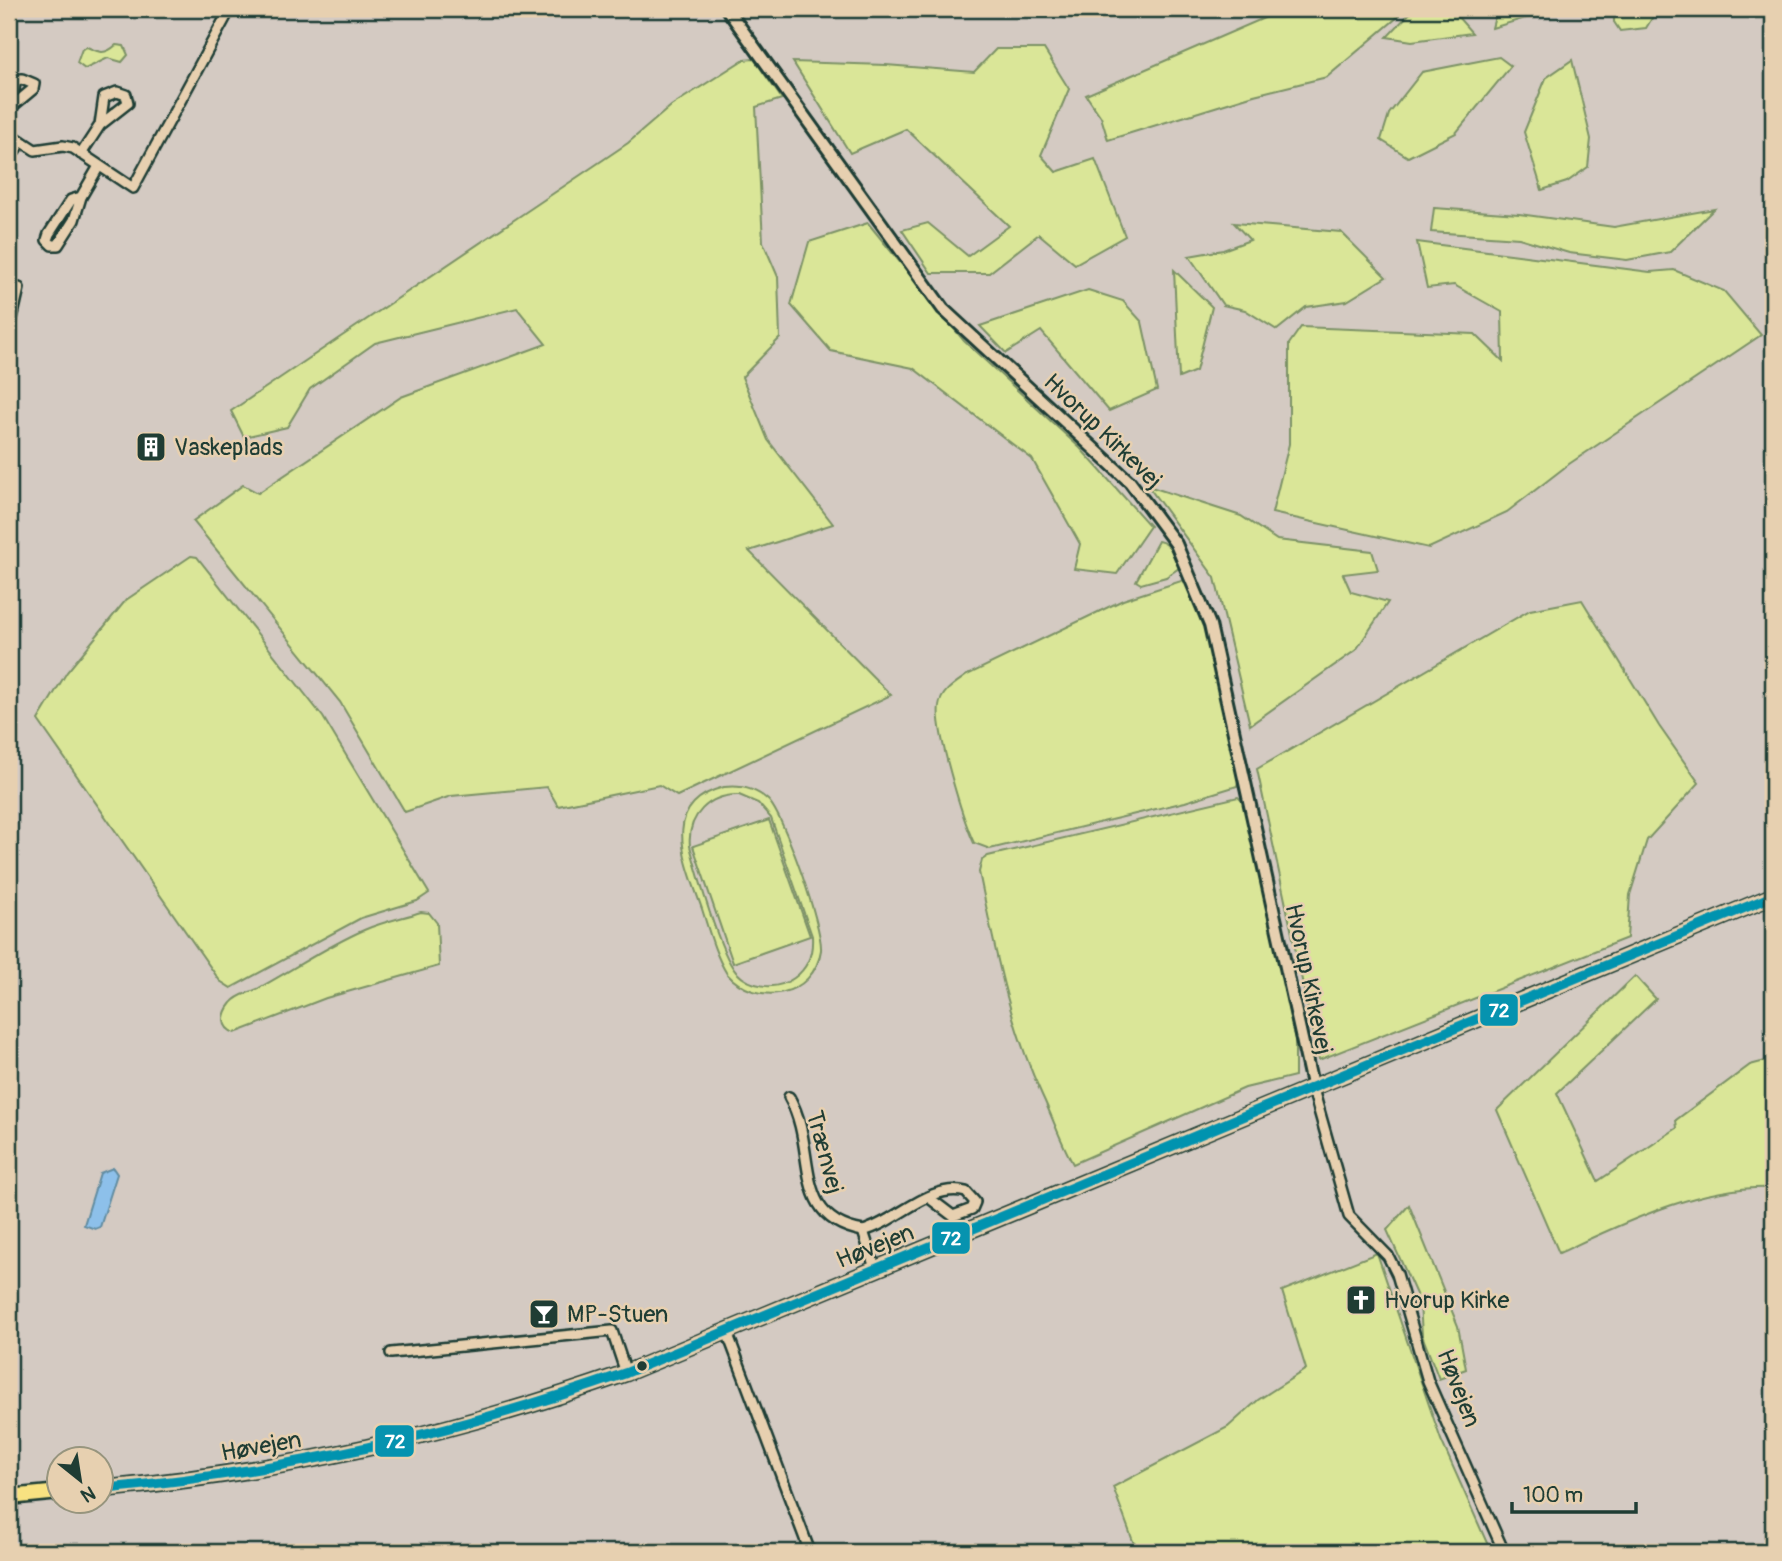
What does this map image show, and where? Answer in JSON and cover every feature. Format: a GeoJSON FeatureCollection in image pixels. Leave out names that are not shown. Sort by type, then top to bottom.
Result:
{"type":"FeatureCollection","features":[{"type":"Feature","properties":{"kind":"main road","name":"Høvejen"},"geometry":{"type":"LineString","coordinates":[[1529,999],[1586,971],[1773,896]]}},
{"type":"Feature","properties":{"kind":"main road","name":"Høvejen"},"geometry":{"type":"LineString","coordinates":[[116,1487],[238,1474],[354,1452],[513,1412],[626,1373],[1529,999],[1773,904]]}},
{"type":"Feature","properties":{"kind":"main road"},"geometry":{"type":"LineString","coordinates":[[9,1497],[46,1493]]}},
{"type":"Feature","properties":{"kind":"street"},"geometry":{"type":"LineString","coordinates":[[9,133],[34,150],[68,146],[133,188],[230,9]]}},
{"type":"Feature","properties":{"kind":"street","name":"Hvorup Kirkevej"},"geometry":{"type":"LineString","coordinates":[[727,9],[943,309],[1130,482],[1176,544],[1210,625],[1313,1089]]}},
{"type":"Feature","properties":{"kind":"street"},"geometry":{"type":"LineString","coordinates":[[81,154],[100,125]]}},
{"type":"Feature","properties":{"kind":"street"},"geometry":{"type":"LineString","coordinates":[[9,166],[9,159],[21,141]]}},
{"type":"Feature","properties":{"kind":"street"},"geometry":{"type":"LineString","coordinates":[[81,197],[71,200],[49,234],[47,240],[52,245],[60,243],[74,220],[81,197],[99,166]]}},
{"type":"Feature","properties":{"kind":"street"},"geometry":{"type":"LineString","coordinates":[[9,332],[19,288]]}},
{"type":"Feature","properties":{"kind":"street","name":"Høvejen"},"geometry":{"type":"LineString","coordinates":[[1313,1089],[1349,1216],[1388,1256],[1397,1275],[1428,1381],[1504,1552]]}},
{"type":"Feature","properties":{"kind":"street","name":"Trænvej"},"geometry":{"type":"LineString","coordinates":[[789,1097],[804,1136],[817,1205],[825,1216],[837,1224],[863,1231]]}},
{"type":"Feature","properties":{"kind":"street"},"geometry":{"type":"LineString","coordinates":[[876,1270],[863,1231],[928,1198],[957,1189],[966,1192],[975,1202],[972,1209],[953,1216],[928,1198]]}},
{"type":"Feature","properties":{"kind":"street"},"geometry":{"type":"LineString","coordinates":[[391,1353],[612,1331],[626,1373]]}},
{"type":"Feature","properties":{"kind":"street"},"geometry":{"type":"LineString","coordinates":[[727,1332],[810,1552]]}},
{"type":"Feature","properties":{"kind":"green space"},"geometry":{"type":"Polygon","coordinates":[[[1285,9],[1398,9],[1399,16],[1327,77],[1254,95],[1108,140],[1101,117],[1086,95],[1285,9]]]}},
{"type":"Feature","properties":{"kind":"green space"},"geometry":{"type":"Polygon","coordinates":[[[1408,9],[1451,9],[1472,33],[1412,41],[1387,37],[1411,12],[1408,9]]]}},
{"type":"Feature","properties":{"kind":"green space"},"geometry":{"type":"Polygon","coordinates":[[[1497,9],[1556,9],[1492,28],[1497,9]]]}},
{"type":"Feature","properties":{"kind":"green space"},"geometry":{"type":"Polygon","coordinates":[[[1614,9],[1651,9],[1654,15],[1646,28],[1620,31],[1614,22],[1614,9]]]}},
{"type":"Feature","properties":{"kind":"green space"},"geometry":{"type":"Polygon","coordinates":[[[116,45],[124,46],[128,55],[122,62],[108,58],[85,69],[77,63],[82,49],[87,47],[102,52],[116,45]]]}},
{"type":"Feature","properties":{"kind":"green space"},"geometry":{"type":"Polygon","coordinates":[[[996,49],[1044,49],[1069,89],[1041,155],[1056,172],[1095,159],[1125,236],[1075,264],[1039,234],[989,273],[931,273],[902,230],[928,223],[968,256],[1009,226],[906,129],[850,153],[793,62],[886,65],[974,72],[996,49]]]}},
{"type":"Feature","properties":{"kind":"green space"},"geometry":{"type":"Polygon","coordinates":[[[1499,57],[1511,66],[1456,133],[1408,157],[1381,140],[1389,114],[1422,72],[1499,57]]]}},
{"type":"Feature","properties":{"kind":"green space"},"geometry":{"type":"Polygon","coordinates":[[[754,59],[782,99],[756,107],[763,242],[778,277],[780,338],[742,377],[768,440],[833,524],[749,551],[891,695],[677,796],[659,785],[558,806],[547,787],[451,796],[405,812],[340,702],[193,521],[243,485],[258,493],[401,397],[546,344],[517,308],[375,343],[310,389],[287,427],[244,437],[231,411],[628,143],[671,106],[743,60],[754,59]]]}},
{"type":"Feature","properties":{"kind":"green space"},"geometry":{"type":"Polygon","coordinates":[[[1572,60],[1591,139],[1588,167],[1567,182],[1542,190],[1524,132],[1546,78],[1572,60]]]}},
{"type":"Feature","properties":{"kind":"green space"},"geometry":{"type":"Polygon","coordinates":[[[1434,208],[1519,214],[1614,227],[1714,209],[1670,252],[1627,260],[1569,253],[1519,238],[1431,232],[1434,208]]]}},
{"type":"Feature","properties":{"kind":"green space"},"geometry":{"type":"Polygon","coordinates":[[[868,223],[964,341],[1080,448],[1150,526],[1117,574],[1074,569],[1080,544],[1032,459],[913,368],[831,351],[791,305],[809,242],[868,223]]]}},
{"type":"Feature","properties":{"kind":"green space"},"geometry":{"type":"Polygon","coordinates":[[[1234,223],[1341,232],[1386,277],[1347,301],[1306,307],[1277,330],[1245,310],[1223,305],[1189,256],[1223,250],[1250,240],[1234,223]]]}},
{"type":"Feature","properties":{"kind":"green space"},"geometry":{"type":"Polygon","coordinates":[[[1417,242],[1650,272],[1674,270],[1724,291],[1761,335],[1569,464],[1507,512],[1429,548],[1272,513],[1289,444],[1289,344],[1301,327],[1475,334],[1503,361],[1502,312],[1454,285],[1427,288],[1417,242]]]}},
{"type":"Feature","properties":{"kind":"green space"},"geometry":{"type":"Polygon","coordinates":[[[1174,270],[1212,307],[1196,371],[1179,378],[1174,270]]]}},
{"type":"Feature","properties":{"kind":"green space"},"geometry":{"type":"Polygon","coordinates":[[[1088,290],[1123,301],[1142,322],[1157,390],[1109,411],[1041,331],[1006,353],[980,326],[1088,290]]]}},
{"type":"Feature","properties":{"kind":"green space"},"geometry":{"type":"Polygon","coordinates":[[[1148,486],[1241,516],[1277,540],[1372,551],[1378,570],[1343,574],[1351,592],[1388,602],[1356,650],[1250,725],[1215,578],[1148,486]]]}},
{"type":"Feature","properties":{"kind":"green space"},"geometry":{"type":"Polygon","coordinates":[[[1158,541],[1173,551],[1179,568],[1166,577],[1141,584],[1136,581],[1158,541]]]}},
{"type":"Feature","properties":{"kind":"green space"},"geometry":{"type":"Polygon","coordinates":[[[191,556],[197,557],[323,717],[429,893],[417,901],[361,918],[231,988],[220,981],[38,720],[67,672],[126,600],[191,556]]]}},
{"type":"Feature","properties":{"kind":"green space"},"geometry":{"type":"Polygon","coordinates":[[[1184,580],[1192,592],[1209,641],[1239,777],[1237,786],[1185,802],[990,849],[974,843],[957,796],[941,734],[939,706],[946,692],[967,675],[1123,600],[1184,580]]]}},
{"type":"Feature","properties":{"kind":"green space"},"geometry":{"type":"Polygon","coordinates":[[[1582,600],[1659,726],[1699,783],[1647,840],[1630,895],[1627,938],[1319,1060],[1257,769],[1530,610],[1582,600]]]}},
{"type":"Feature","properties":{"kind":"green space"},"geometry":{"type":"Polygon","coordinates":[[[724,787],[742,787],[763,796],[775,810],[809,897],[820,938],[821,950],[816,966],[807,979],[796,987],[768,994],[753,991],[727,974],[719,959],[690,874],[682,838],[684,821],[690,807],[703,795],[724,787]],[[739,795],[718,798],[710,803],[696,816],[690,835],[690,846],[710,912],[730,962],[736,972],[749,982],[772,986],[787,982],[803,969],[812,948],[812,936],[771,818],[758,803],[739,795]]]}},
{"type":"Feature","properties":{"kind":"green space"},"geometry":{"type":"Polygon","coordinates":[[[1238,797],[1244,803],[1295,1039],[1295,1076],[1245,1088],[1073,1164],[1020,1041],[997,958],[979,872],[982,860],[988,856],[1238,797]]]}},
{"type":"Feature","properties":{"kind":"green space"},"geometry":{"type":"Polygon","coordinates":[[[769,820],[810,936],[733,963],[693,846],[769,820]]]}},
{"type":"Feature","properties":{"kind":"green space"},"geometry":{"type":"Polygon","coordinates":[[[421,912],[429,913],[437,923],[439,966],[326,998],[235,1033],[227,1028],[224,1020],[226,1012],[237,998],[350,936],[421,912]]]}},
{"type":"Feature","properties":{"kind":"green space"},"geometry":{"type":"Polygon","coordinates":[[[1635,976],[1656,999],[1557,1093],[1598,1181],[1677,1128],[1676,1120],[1750,1065],[1765,1061],[1773,1067],[1773,1188],[1746,1189],[1690,1199],[1636,1218],[1559,1253],[1497,1110],[1635,976]]]}},
{"type":"Feature","properties":{"kind":"green space"},"geometry":{"type":"Polygon","coordinates":[[[1409,1205],[1458,1326],[1466,1369],[1439,1379],[1422,1335],[1420,1303],[1387,1230],[1409,1205]]]}},
{"type":"Feature","properties":{"kind":"green space"},"geometry":{"type":"Polygon","coordinates":[[[1377,1253],[1441,1440],[1491,1552],[1137,1552],[1113,1487],[1228,1427],[1258,1400],[1306,1369],[1282,1291],[1377,1253]]]}},
{"type":"Feature","properties":{"kind":"water"},"geometry":{"type":"Polygon","coordinates":[[[113,1168],[117,1174],[100,1227],[95,1229],[84,1225],[100,1173],[113,1168]]]}},
{"type":"Feature","properties":{"kind":"transit line","name":"72"},"geometry":{"type":"LineString","coordinates":[[116,1488],[236,1472],[367,1448],[497,1414],[626,1373],[1773,896]]}},
{"type":"Feature","properties":{"kind":"place","name":"Vaskeplads"},"geometry":{"type":"Point","coordinates":[151,447]}},
{"type":"Feature","properties":{"kind":"place","name":"Hvorup Kirke"},"geometry":{"type":"Point","coordinates":[1361,1300]}},
{"type":"Feature","properties":{"kind":"place","name":"MP-Stuen"},"geometry":{"type":"Point","coordinates":[544,1314]}}]}
